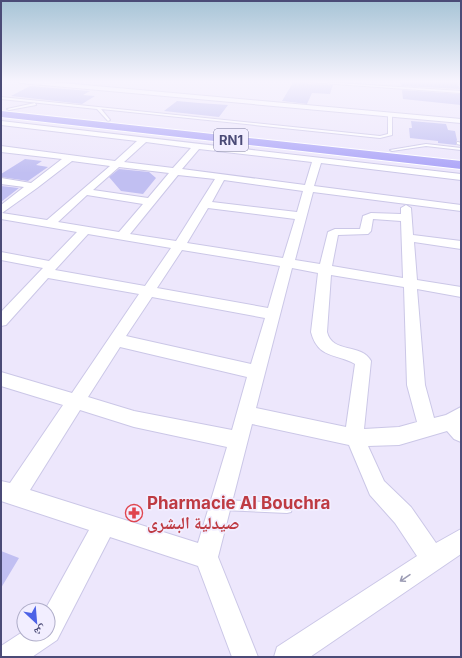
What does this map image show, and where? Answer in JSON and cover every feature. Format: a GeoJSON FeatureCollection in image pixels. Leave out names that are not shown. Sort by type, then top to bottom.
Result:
{"type":"FeatureCollection","features":[{"type":"Feature","properties":{"kind":"highway","name":"RN1"},"geometry":{"type":"LineString","coordinates":[[18,112],[461,165]]}},
{"type":"Feature","properties":{"kind":"highway","name":"RN1"},"geometry":{"type":"LineString","coordinates":[[22,112],[461,158]]}},
{"type":"Feature","properties":{"kind":"street"},"geometry":{"type":"LineString","coordinates":[[354,112],[461,121]]}},
{"type":"Feature","properties":{"kind":"street"},"geometry":{"type":"LineString","coordinates":[[1,123],[461,177]]}},
{"type":"Feature","properties":{"kind":"street"},"geometry":{"type":"LineString","coordinates":[[49,224],[144,140]]}},
{"type":"Feature","properties":{"kind":"street"},"geometry":{"type":"LineString","coordinates":[[122,236],[197,146]]}},
{"type":"Feature","properties":{"kind":"street"},"geometry":{"type":"LineString","coordinates":[[1,149],[461,208]]}},
{"type":"Feature","properties":{"kind":"street"},"geometry":{"type":"LineString","coordinates":[[1,210],[71,157]]}},
{"type":"Feature","properties":{"kind":"street"},"geometry":{"type":"LineString","coordinates":[[244,657],[206,557],[272,314],[317,160]]}},
{"type":"Feature","properties":{"kind":"street"},"geometry":{"type":"LineString","coordinates":[[206,557],[8,492],[52,441],[76,401],[150,290],[221,177]]}},
{"type":"Feature","properties":{"kind":"street"},"geometry":{"type":"LineString","coordinates":[[1,181],[34,186]]}},
{"type":"Feature","properties":{"kind":"street"},"geometry":{"type":"LineString","coordinates":[[84,192],[151,202]]}},
{"type":"Feature","properties":{"kind":"street"},"geometry":{"type":"LineString","coordinates":[[375,197],[375,215]]}},
{"type":"Feature","properties":{"kind":"street"},"geometry":{"type":"LineString","coordinates":[[405,201],[416,385],[427,428]]}},
{"type":"Feature","properties":{"kind":"street"},"geometry":{"type":"LineString","coordinates":[[205,204],[300,216]]}},
{"type":"Feature","properties":{"kind":"street"},"geometry":{"type":"LineString","coordinates":[[406,218],[375,215],[367,218],[364,232],[335,232],[332,234],[325,270],[319,332],[320,340],[324,346],[329,349],[359,358],[363,361],[364,366],[355,421],[355,438],[377,488],[403,515],[433,559]]}},
{"type":"Feature","properties":{"kind":"street"},"geometry":{"type":"LineString","coordinates":[[1,216],[461,292]]}},
{"type":"Feature","properties":{"kind":"street"},"geometry":{"type":"LineString","coordinates":[[3,315],[85,230]]}},
{"type":"Feature","properties":{"kind":"street"},"geometry":{"type":"LineString","coordinates":[[407,238],[461,245]]}},
{"type":"Feature","properties":{"kind":"street"},"geometry":{"type":"LineString","coordinates":[[1,256],[49,269],[272,314]]}},
{"type":"Feature","properties":{"kind":"street"},"geometry":{"type":"LineString","coordinates":[[116,340],[256,372]]}},
{"type":"Feature","properties":{"kind":"street"},"geometry":{"type":"LineString","coordinates":[[1,379],[134,418],[238,440]]}},
{"type":"Feature","properties":{"kind":"street"},"geometry":{"type":"LineString","coordinates":[[245,414],[355,438],[399,436],[427,428],[457,424]]}},
{"type":"Feature","properties":{"kind":"street"},"geometry":{"type":"LineString","coordinates":[[56,616],[105,524]]}},
{"type":"Feature","properties":{"kind":"street"},"geometry":{"type":"LineString","coordinates":[[287,657],[461,540]]}},
{"type":"Feature","properties":{"kind":"street"},"geometry":{"type":"LineString","coordinates":[[8,657],[31,642]]}},
{"type":"Feature","properties":{"kind":"lane"},"geometry":{"type":"LineString","coordinates":[[102,112],[108,120]]}},
{"type":"Feature","properties":{"kind":"lane"},"geometry":{"type":"LineString","coordinates":[[135,112],[380,137],[390,135],[390,115]]}},
{"type":"Feature","properties":{"kind":"lane"},"geometry":{"type":"LineString","coordinates":[[408,148],[438,140]]}},
{"type":"Feature","properties":{"kind":"lane"},"geometry":{"type":"LineString","coordinates":[[392,150],[426,145],[461,149]]}},
{"type":"Feature","properties":{"kind":"lane"},"geometry":{"type":"LineString","coordinates":[[220,505],[287,508]]}},
{"type":"Feature","properties":{"kind":"building"},"geometry":{"type":"Polygon","coordinates":[[[170,112],[223,112],[219,117],[170,112]]]}},
{"type":"Feature","properties":{"kind":"building"},"geometry":{"type":"Polygon","coordinates":[[[411,121],[446,124],[448,130],[455,131],[457,140],[456,145],[438,143],[438,141],[410,138],[409,128],[412,128],[411,121]]]}},
{"type":"Feature","properties":{"kind":"building"},"geometry":{"type":"Polygon","coordinates":[[[25,159],[42,161],[36,165],[48,167],[28,181],[1,177],[1,174],[25,159]]]}},
{"type":"Feature","properties":{"kind":"building"},"geometry":{"type":"Polygon","coordinates":[[[119,169],[149,172],[156,178],[143,194],[121,191],[109,177],[119,169]]]}},
{"type":"Feature","properties":{"kind":"building"},"geometry":{"type":"Polygon","coordinates":[[[1,186],[19,188],[1,202],[1,186]]]}},
{"type":"Feature","properties":{"kind":"building"},"geometry":{"type":"Polygon","coordinates":[[[1,551],[19,558],[1,588],[1,551]]]}},
{"type":"Feature","properties":{"kind":"place","name":"Pharmacie Al Bouchra صيدلية البشرى"},"geometry":{"type":"Point","coordinates":[134,513]}}]}
